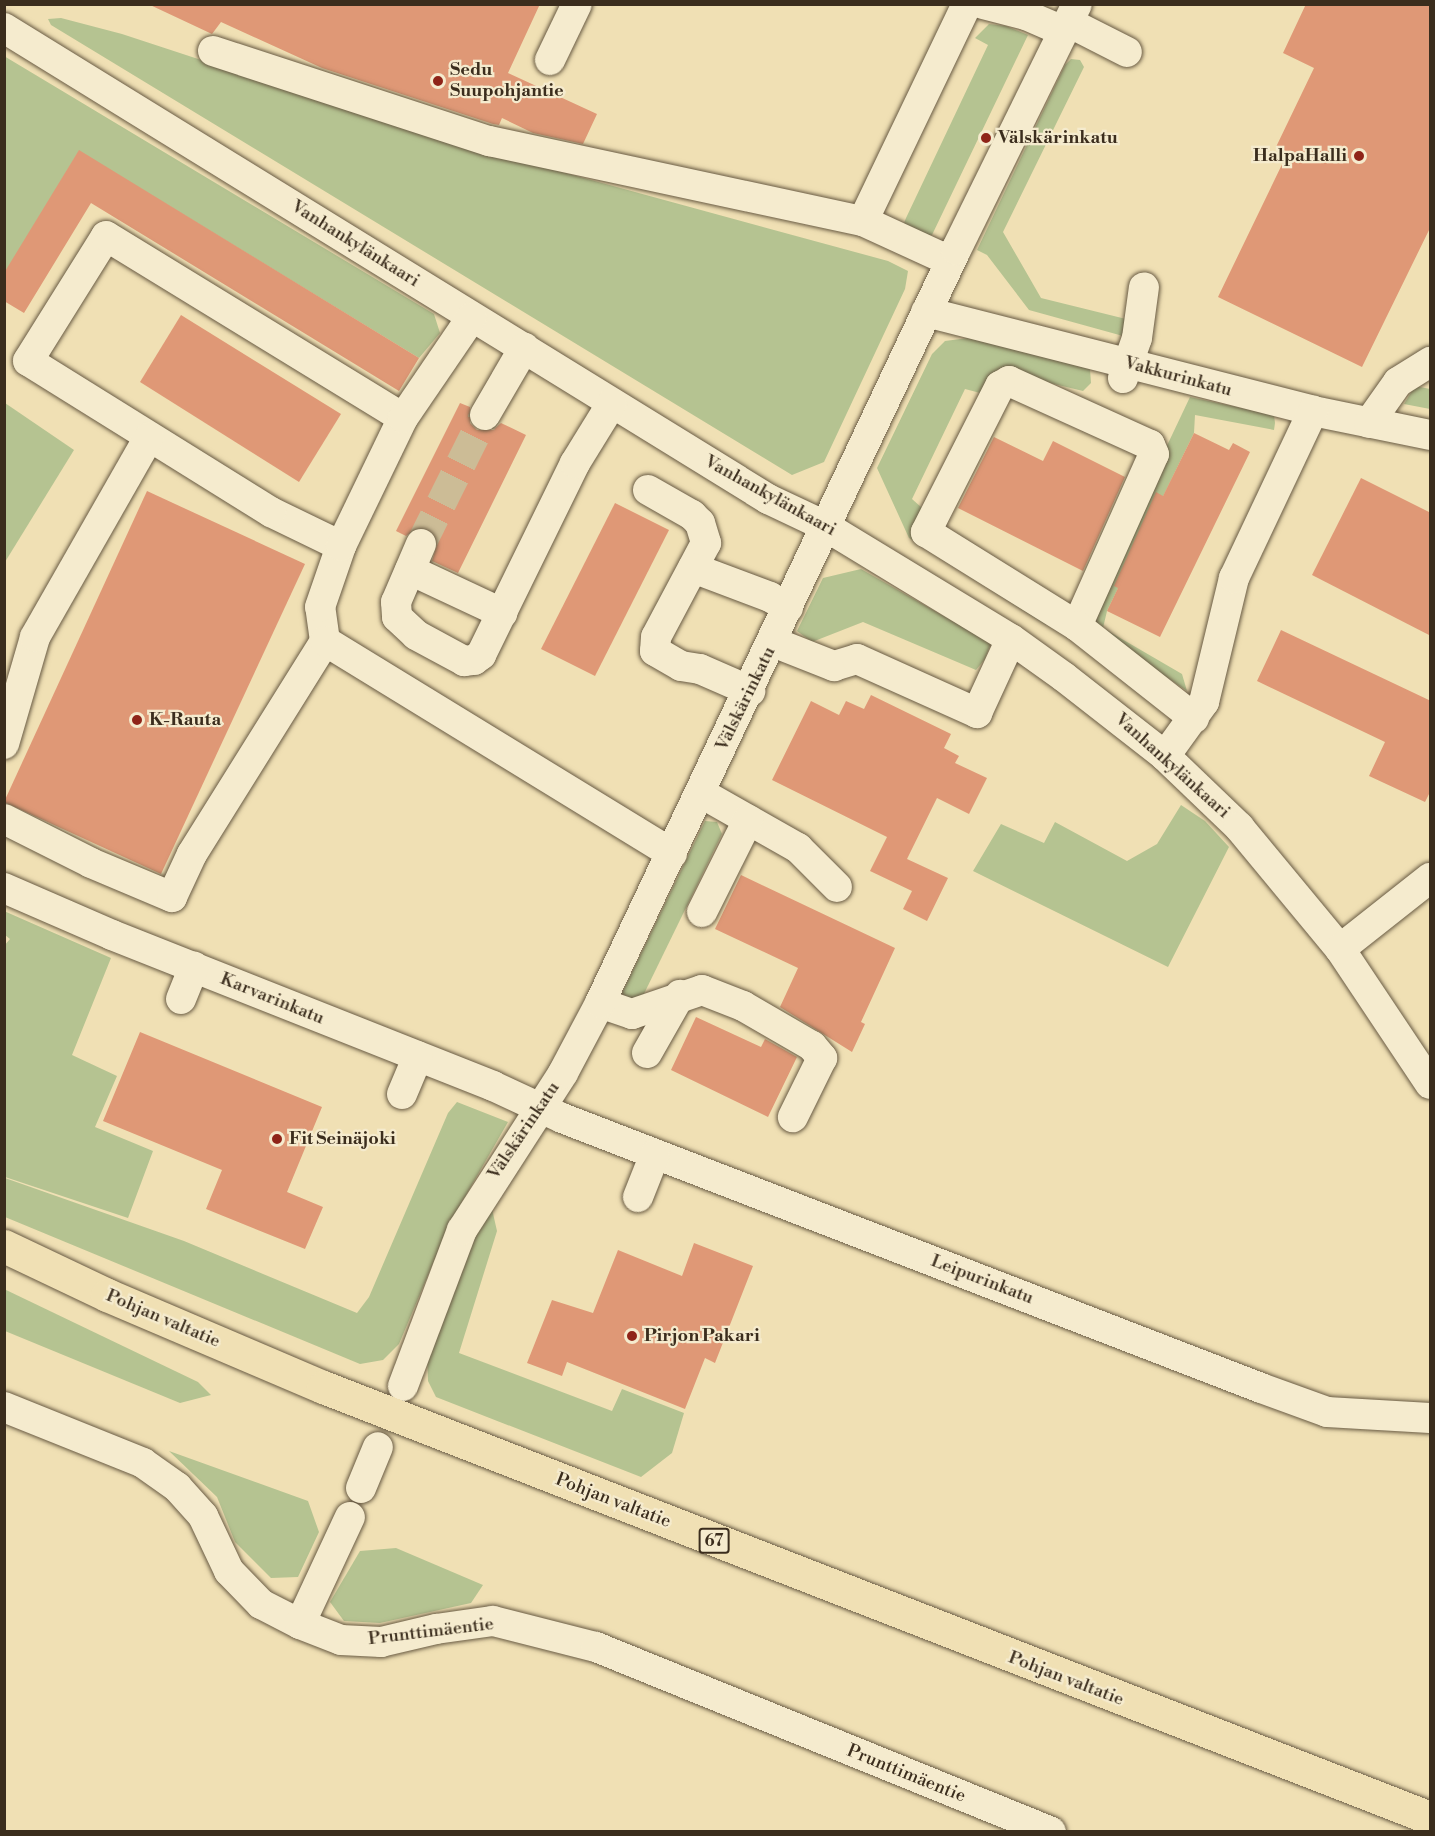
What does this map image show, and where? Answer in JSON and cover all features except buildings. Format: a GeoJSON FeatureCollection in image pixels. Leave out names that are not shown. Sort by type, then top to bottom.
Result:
{"type":"FeatureCollection","features":[{"type":"Feature","properties":{"kind":"main road","name":"Pohjan valtatie"},"geometry":{"type":"LineString","coordinates":[[4,1246],[107,1295],[323,1387],[1431,1818]]}},
{"type":"Feature","properties":{"kind":"street"},"geometry":{"type":"LineString","coordinates":[[550,60],[577,4]]}},
{"type":"Feature","properties":{"kind":"street"},"geometry":{"type":"LineString","coordinates":[[863,221],[967,4]]}},
{"type":"Feature","properties":{"kind":"street"},"geometry":{"type":"LineString","coordinates":[[983,4],[1026,15],[1069,19],[1127,51]]}},
{"type":"Feature","properties":{"kind":"street","name":"Välskärinkatu"},"geometry":{"type":"LineString","coordinates":[[403,1386],[462,1230],[541,1108],[600,1003],[773,642],[950,261],[1069,19]]}},
{"type":"Feature","properties":{"kind":"street","name":"Vanhankylänkaari"},"geometry":{"type":"LineString","coordinates":[[4,28],[768,499],[825,526],[1011,639],[1118,716],[1165,756],[1239,827],[1340,949],[1431,1084]]}},
{"type":"Feature","properties":{"kind":"street"},"geometry":{"type":"LineString","coordinates":[[213,51],[489,141],[863,221],[950,261]]}},
{"type":"Feature","properties":{"kind":"street"},"geometry":{"type":"LineString","coordinates":[[341,546],[271,512],[28,361],[106,236],[403,418]]}},
{"type":"Feature","properties":{"kind":"street"},"geometry":{"type":"LineString","coordinates":[[1126,371],[1137,338],[1144,287]]}},
{"type":"Feature","properties":{"kind":"street","name":"Vakkurinkatu"},"geometry":{"type":"LineString","coordinates":[[926,312],[1180,386],[1431,435]]}},
{"type":"Feature","properties":{"kind":"street"},"geometry":{"type":"LineString","coordinates":[[4,819],[91,863],[172,897],[192,854],[325,641],[320,607],[341,546],[403,418],[472,317]]}},
{"type":"Feature","properties":{"kind":"street"},"geometry":{"type":"LineString","coordinates":[[485,415],[524,348]]}},
{"type":"Feature","properties":{"kind":"street"},"geometry":{"type":"LineString","coordinates":[[1370,423],[1398,382],[1431,362]]}},
{"type":"Feature","properties":{"kind":"street"},"geometry":{"type":"LineString","coordinates":[[1077,626],[1154,454],[1150,445],[1010,381],[1000,386],[926,532],[1077,626],[1194,718]]}},
{"type":"Feature","properties":{"kind":"street"},"geometry":{"type":"LineString","coordinates":[[502,613],[415,557],[396,602],[397,617],[416,635],[464,661],[481,655],[502,613],[575,463],[612,403]]}},
{"type":"Feature","properties":{"kind":"street"},"geometry":{"type":"LineString","coordinates":[[1165,756],[1204,702],[1215,666],[1234,578],[1313,411]]}},
{"type":"Feature","properties":{"kind":"street"},"geometry":{"type":"LineString","coordinates":[[4,744],[35,637],[149,437]]}},
{"type":"Feature","properties":{"kind":"street"},"geometry":{"type":"LineString","coordinates":[[648,490],[700,523],[706,543],[656,638],[656,651],[681,666],[700,669],[750,690]]}},
{"type":"Feature","properties":{"kind":"street"},"geometry":{"type":"LineString","coordinates":[[693,568],[770,597],[788,608]]}},
{"type":"Feature","properties":{"kind":"street"},"geometry":{"type":"LineString","coordinates":[[773,642],[834,666],[857,659],[977,713],[1011,639]]}},
{"type":"Feature","properties":{"kind":"street"},"geometry":{"type":"LineString","coordinates":[[325,641],[672,854]]}},
{"type":"Feature","properties":{"kind":"street"},"geometry":{"type":"LineString","coordinates":[[701,793],[798,848],[837,887]]}},
{"type":"Feature","properties":{"kind":"street"},"geometry":{"type":"LineString","coordinates":[[702,912],[748,820]]}},
{"type":"Feature","properties":{"kind":"street"},"geometry":{"type":"LineString","coordinates":[[1340,949],[1431,878]]}},
{"type":"Feature","properties":{"kind":"street","name":"Karvarinkatu"},"geometry":{"type":"LineString","coordinates":[[4,888],[194,968],[418,1056],[541,1108]]}},
{"type":"Feature","properties":{"kind":"street"},"geometry":{"type":"LineString","coordinates":[[181,999],[194,968]]}},
{"type":"Feature","properties":{"kind":"street"},"geometry":{"type":"LineString","coordinates":[[600,1003],[632,1014],[680,995],[702,990],[742,1006],[812,1046],[822,1058],[793,1117]]}},
{"type":"Feature","properties":{"kind":"street"},"geometry":{"type":"LineString","coordinates":[[647,1053],[680,995]]}},
{"type":"Feature","properties":{"kind":"street"},"geometry":{"type":"LineString","coordinates":[[402,1094],[418,1056]]}},
{"type":"Feature","properties":{"kind":"street","name":"Leipurinkatu"},"geometry":{"type":"LineString","coordinates":[[541,1108],[1327,1412],[1431,1418]]}},
{"type":"Feature","properties":{"kind":"street"},"geometry":{"type":"LineString","coordinates":[[639,1197],[655,1154]]}},
{"type":"Feature","properties":{"kind":"street","name":"Prunttimäentie"},"geometry":{"type":"LineString","coordinates":[[4,1407],[143,1463],[177,1487],[203,1516],[229,1571],[261,1604],[300,1624],[340,1640],[381,1642],[436,1629],[493,1621],[596,1647],[1051,1832]]}},
{"type":"Feature","properties":{"kind":"street"},"geometry":{"type":"LineString","coordinates":[[361,1488],[378,1447]]}},
{"type":"Feature","properties":{"kind":"street"},"geometry":{"type":"LineString","coordinates":[[300,1624],[350,1517]]}},
{"type":"Feature","properties":{"kind":"green space"},"geometry":{"type":"Polygon","coordinates":[[[61,18],[122,34],[448,141],[888,261],[908,271],[905,289],[824,462],[792,475],[51,25],[48,19],[61,18]]]}},
{"type":"Feature","properties":{"kind":"green space"},"geometry":{"type":"Polygon","coordinates":[[[989,24],[1006,26],[1028,35],[932,235],[922,237],[902,228],[988,45],[975,38],[989,24]]]}},
{"type":"Feature","properties":{"kind":"green space"},"geometry":{"type":"Polygon","coordinates":[[[4,56],[434,314],[440,333],[419,358],[79,151],[5,273],[4,56]]]}},
{"type":"Feature","properties":{"kind":"green space"},"geometry":{"type":"Polygon","coordinates":[[[1071,59],[1080,60],[1084,67],[1003,232],[1041,298],[1126,319],[1123,336],[1029,310],[987,255],[977,250],[1065,65],[1071,59]]]}},
{"type":"Feature","properties":{"kind":"green space"},"geometry":{"type":"Polygon","coordinates":[[[968,338],[1090,369],[1091,383],[1083,391],[1005,372],[984,394],[965,389],[912,499],[1048,620],[1046,625],[909,538],[877,468],[932,354],[945,341],[968,338]]]}},
{"type":"Feature","properties":{"kind":"green space"},"geometry":{"type":"Polygon","coordinates":[[[1415,386],[1430,389],[1430,409],[1404,404],[1415,386]]]}},
{"type":"Feature","properties":{"kind":"green space"},"geometry":{"type":"Polygon","coordinates":[[[1190,397],[1274,415],[1275,423],[1274,430],[1195,415],[1194,433],[1107,611],[1103,628],[1182,674],[1187,691],[1084,621],[1190,397]]]}},
{"type":"Feature","properties":{"kind":"green space"},"geometry":{"type":"Polygon","coordinates":[[[5,403],[74,450],[5,562],[5,403]]]}},
{"type":"Feature","properties":{"kind":"green space"},"geometry":{"type":"Polygon","coordinates":[[[861,569],[991,643],[985,659],[976,670],[863,622],[812,642],[797,631],[823,578],[861,569]]]}},
{"type":"Feature","properties":{"kind":"green space"},"geometry":{"type":"Polygon","coordinates":[[[1181,805],[1205,821],[1229,847],[1168,967],[973,871],[1001,824],[1044,843],[1055,822],[1127,861],[1157,844],[1181,805]]]}},
{"type":"Feature","properties":{"kind":"green space"},"geometry":{"type":"Polygon","coordinates":[[[705,821],[717,822],[722,834],[640,1002],[629,1001],[622,993],[705,821]]]}},
{"type":"Feature","properties":{"kind":"green space"},"geometry":{"type":"Polygon","coordinates":[[[4,911],[111,958],[72,1055],[117,1076],[95,1127],[153,1151],[128,1218],[5,1177],[4,946],[10,939],[5,935],[4,911]]]}},
{"type":"Feature","properties":{"kind":"green space"},"geometry":{"type":"Polygon","coordinates":[[[457,1102],[508,1122],[450,1223],[399,1344],[383,1360],[360,1364],[5,1217],[5,1178],[184,1241],[357,1313],[369,1297],[448,1113],[457,1102]]]}},
{"type":"Feature","properties":{"kind":"green space"},"geometry":{"type":"Polygon","coordinates":[[[492,1209],[497,1231],[459,1353],[612,1411],[622,1389],[684,1413],[672,1453],[641,1477],[436,1397],[428,1381],[427,1352],[473,1240],[492,1209]]]}},
{"type":"Feature","properties":{"kind":"green space"},"geometry":{"type":"Polygon","coordinates":[[[4,1289],[198,1382],[211,1395],[180,1403],[5,1331],[4,1289]]]}},
{"type":"Feature","properties":{"kind":"green space"},"geometry":{"type":"Polygon","coordinates":[[[169,1451],[308,1501],[319,1532],[298,1577],[271,1578],[235,1542],[217,1497],[169,1451]]]}},
{"type":"Feature","properties":{"kind":"green space"},"geometry":{"type":"Polygon","coordinates":[[[396,1548],[483,1585],[471,1603],[380,1623],[344,1621],[330,1602],[360,1551],[396,1548]]]}},
{"type":"Feature","properties":{"kind":"tunnel"},"geometry":{"type":"LineString","coordinates":[[421,544],[485,415]]}},
{"type":"Feature","properties":{"kind":"place","name":"Sedu Suupohjantie"},"geometry":{"type":"Point","coordinates":[438,81]}},
{"type":"Feature","properties":{"kind":"place","name":"Välskärinkatu"},"geometry":{"type":"Point","coordinates":[986,138]}},
{"type":"Feature","properties":{"kind":"place","name":"HalpaHalli"},"geometry":{"type":"Point","coordinates":[1359,156]}},
{"type":"Feature","properties":{"kind":"place","name":"K-Rauta"},"geometry":{"type":"Point","coordinates":[137,720]}},
{"type":"Feature","properties":{"kind":"place","name":"Fit Seinäjoki"},"geometry":{"type":"Point","coordinates":[277,1139]}},
{"type":"Feature","properties":{"kind":"place","name":"Pirjon Pakari"},"geometry":{"type":"Point","coordinates":[632,1336]}}]}
